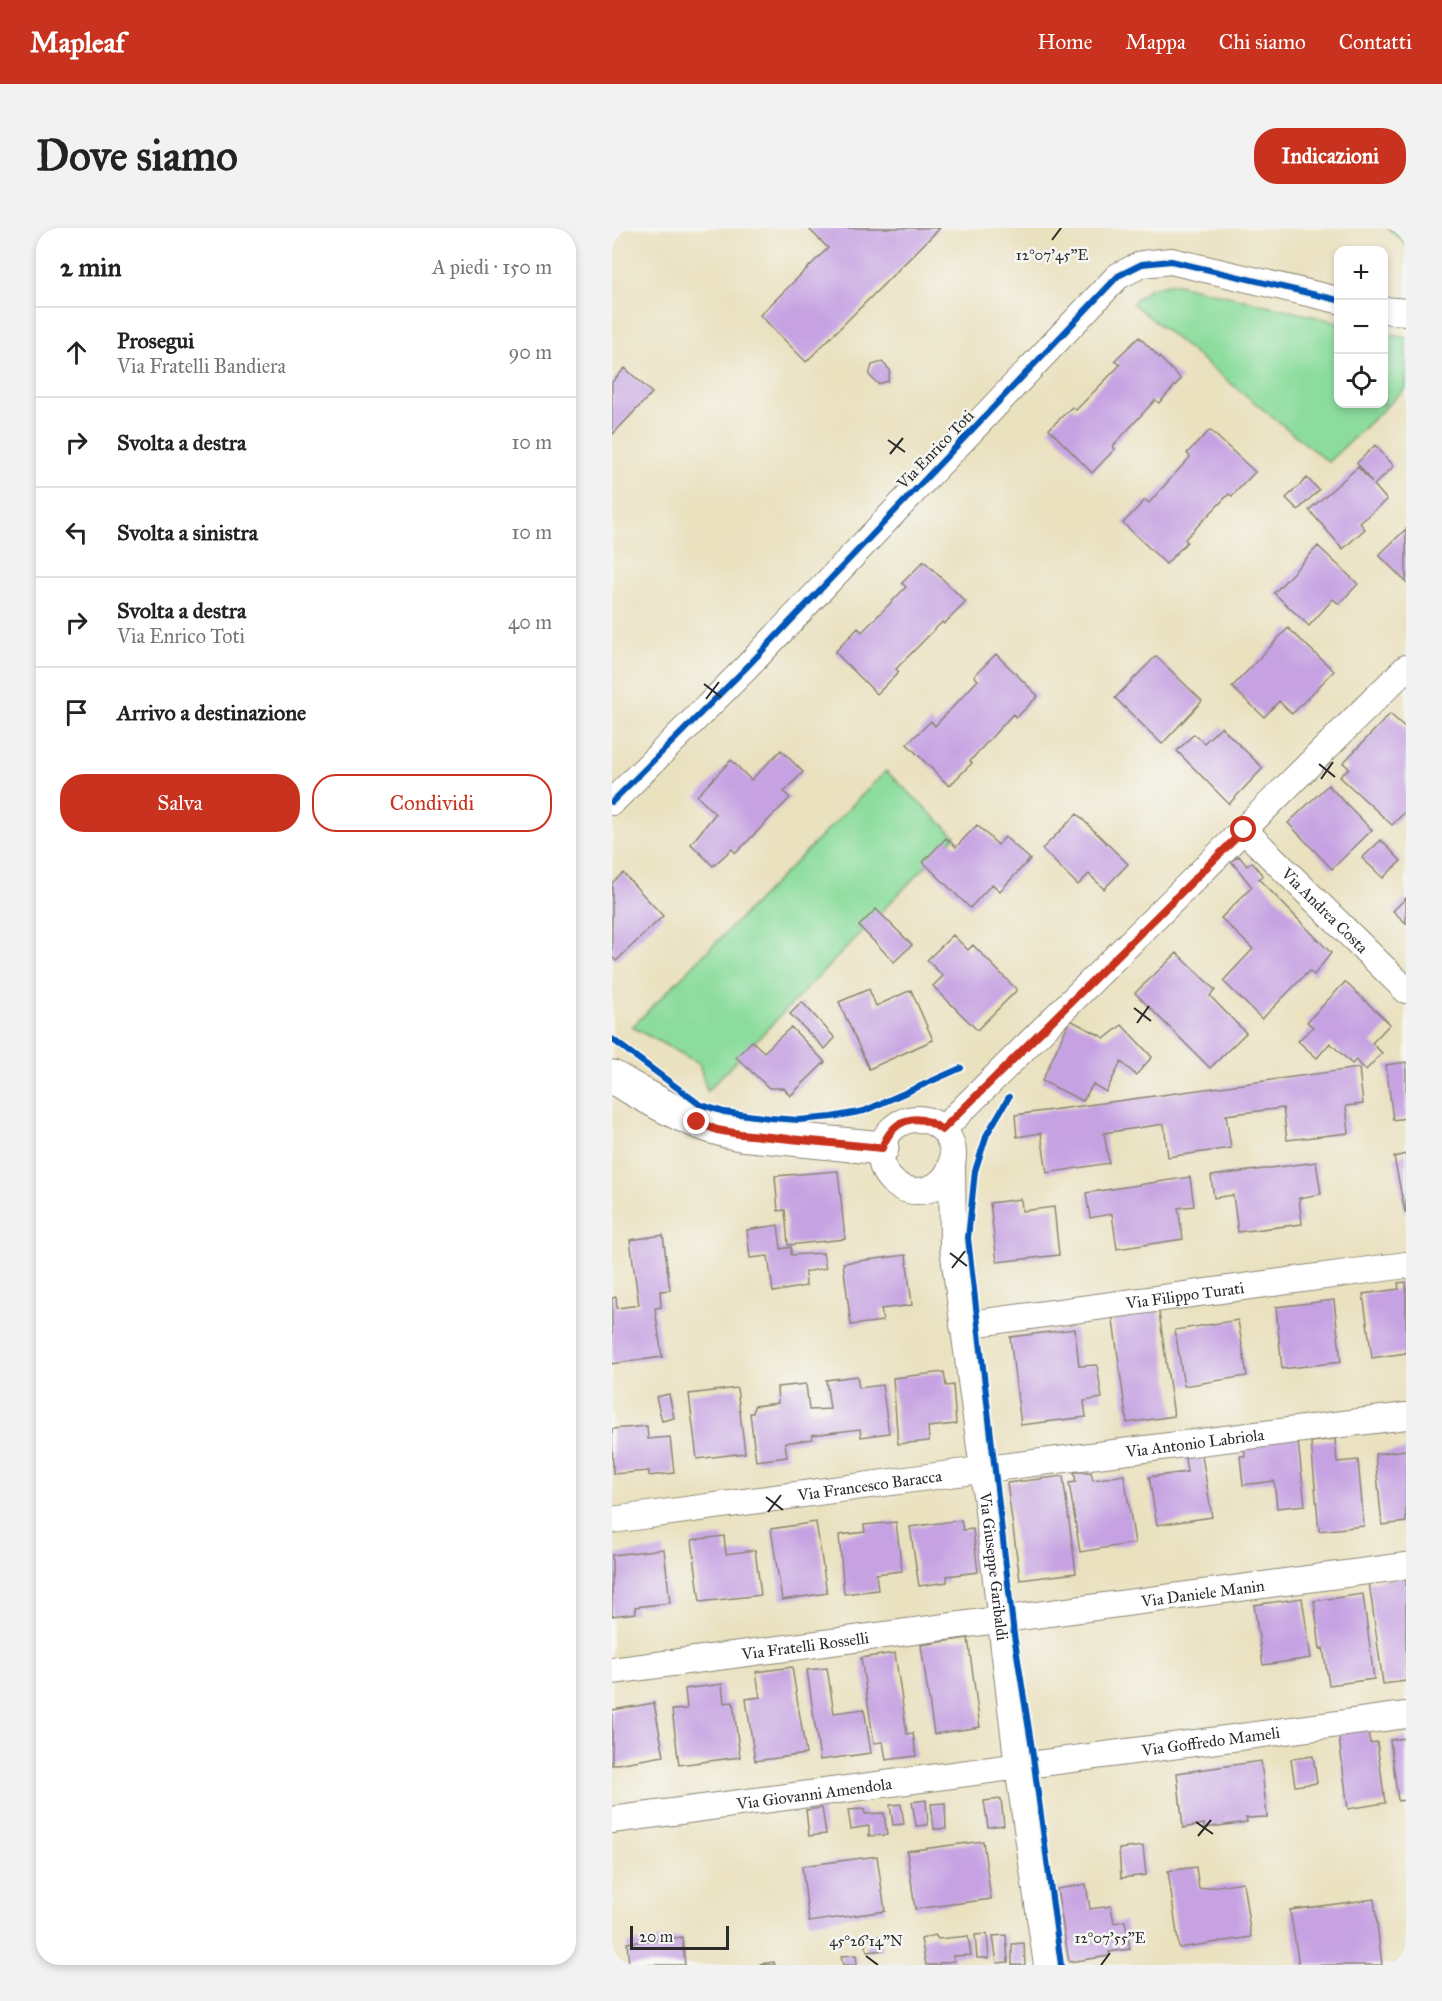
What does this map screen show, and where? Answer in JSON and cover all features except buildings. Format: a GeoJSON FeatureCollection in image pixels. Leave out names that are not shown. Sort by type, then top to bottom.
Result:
{"type":"FeatureCollection","features":[{"type":"Feature","properties":{"kind":"street","name":"Via Enrico Toti"},"geometry":{"type":"LineString","coordinates":[[612,802],[753,660],[1118,276],[1142,264],[1171,261],[1334,299]]}},
{"type":"Feature","properties":{"kind":"street"},"geometry":{"type":"LineString","coordinates":[[1388,310],[1406,312]]}},
{"type":"Feature","properties":{"kind":"street"},"geometry":{"type":"LineString","coordinates":[[942,1130],[1406,668]]}},
{"type":"Feature","properties":{"kind":"street","name":"Via Andrea Costa"},"geometry":{"type":"LineString","coordinates":[[1244,830],[1406,990]]}},
{"type":"Feature","properties":{"kind":"street"},"geometry":{"type":"LineString","coordinates":[[612,1077],[666,1108],[717,1130],[882,1148]]}},
{"type":"Feature","properties":{"kind":"street"},"geometry":{"type":"LineString","coordinates":[[926,1120],[942,1130],[951,1141],[952,1167],[946,1177],[938,1183],[919,1190],[909,1189],[900,1186],[886,1172],[882,1148],[890,1131],[906,1121],[926,1120]]}},
{"type":"Feature","properties":{"kind":"street","name":"Via Giuseppe Garibaldi"},"geometry":{"type":"LineString","coordinates":[[952,1167],[953,1248],[983,1469],[1018,1767],[1047,1965]]}},
{"type":"Feature","properties":{"kind":"street","name":"Via Filippo Turati"},"geometry":{"type":"LineString","coordinates":[[963,1325],[1406,1265]]}},
{"type":"Feature","properties":{"kind":"street","name":"Via Antonio Labriola"},"geometry":{"type":"LineString","coordinates":[[983,1469],[1406,1416]]}},
{"type":"Feature","properties":{"kind":"street","name":"Via Francesco Baracca"},"geometry":{"type":"LineString","coordinates":[[612,1520],[983,1469]]}},
{"type":"Feature","properties":{"kind":"street","name":"Via Daniele Manin"},"geometry":{"type":"LineString","coordinates":[[1000,1619],[1406,1566]]}},
{"type":"Feature","properties":{"kind":"street","name":"Via Fratelli Rosselli"},"geometry":{"type":"LineString","coordinates":[[612,1671],[1000,1619]]}},
{"type":"Feature","properties":{"kind":"street","name":"Via Goffredo Mameli"},"geometry":{"type":"LineString","coordinates":[[1018,1767],[1406,1715]]}},
{"type":"Feature","properties":{"kind":"street","name":"Via Giovanni Amendola"},"geometry":{"type":"LineString","coordinates":[[612,1820],[1018,1767]]}},
{"type":"Feature","properties":{"kind":"green space"},"geometry":{"type":"Polygon","coordinates":[[[1388,228],[1406,228],[1406,244],[1388,228]]]}},
{"type":"Feature","properties":{"kind":"green space"},"geometry":{"type":"Polygon","coordinates":[[[1173,283],[1334,321],[1334,408],[1385,408],[1328,462],[1132,303],[1150,288],[1173,283]]]}},
{"type":"Feature","properties":{"kind":"green space"},"geometry":{"type":"Polygon","coordinates":[[[1388,334],[1406,338],[1406,388],[1388,405],[1388,334]]]}},
{"type":"Feature","properties":{"kind":"green space"},"geometry":{"type":"Polygon","coordinates":[[[886,771],[955,836],[707,1091],[699,1063],[632,1027],[886,771]]]}},
{"type":"Feature","properties":{"kind":"cycle path"},"geometry":{"type":"LineString","coordinates":[[612,802],[745,669],[1118,276],[1142,264],[1171,261],[1334,299]]}},
{"type":"Feature","properties":{"kind":"cycle path"},"geometry":{"type":"LineString","coordinates":[[612,1039],[699,1104],[724,1112],[770,1118],[799,1120],[864,1111],[961,1068]]}},
{"type":"Feature","properties":{"kind":"cycle path"},"geometry":{"type":"LineString","coordinates":[[1009,1097],[987,1134],[975,1171],[968,1238],[1014,1635],[1061,1965]]}},
{"type":"Feature","properties":{"kind":"route"},"geometry":{"type":"LineString","coordinates":[[697,1122],[717,1130],[740,1134],[882,1148],[890,1131],[906,1121],[926,1120],[942,1130],[1244,830]]}}]}
